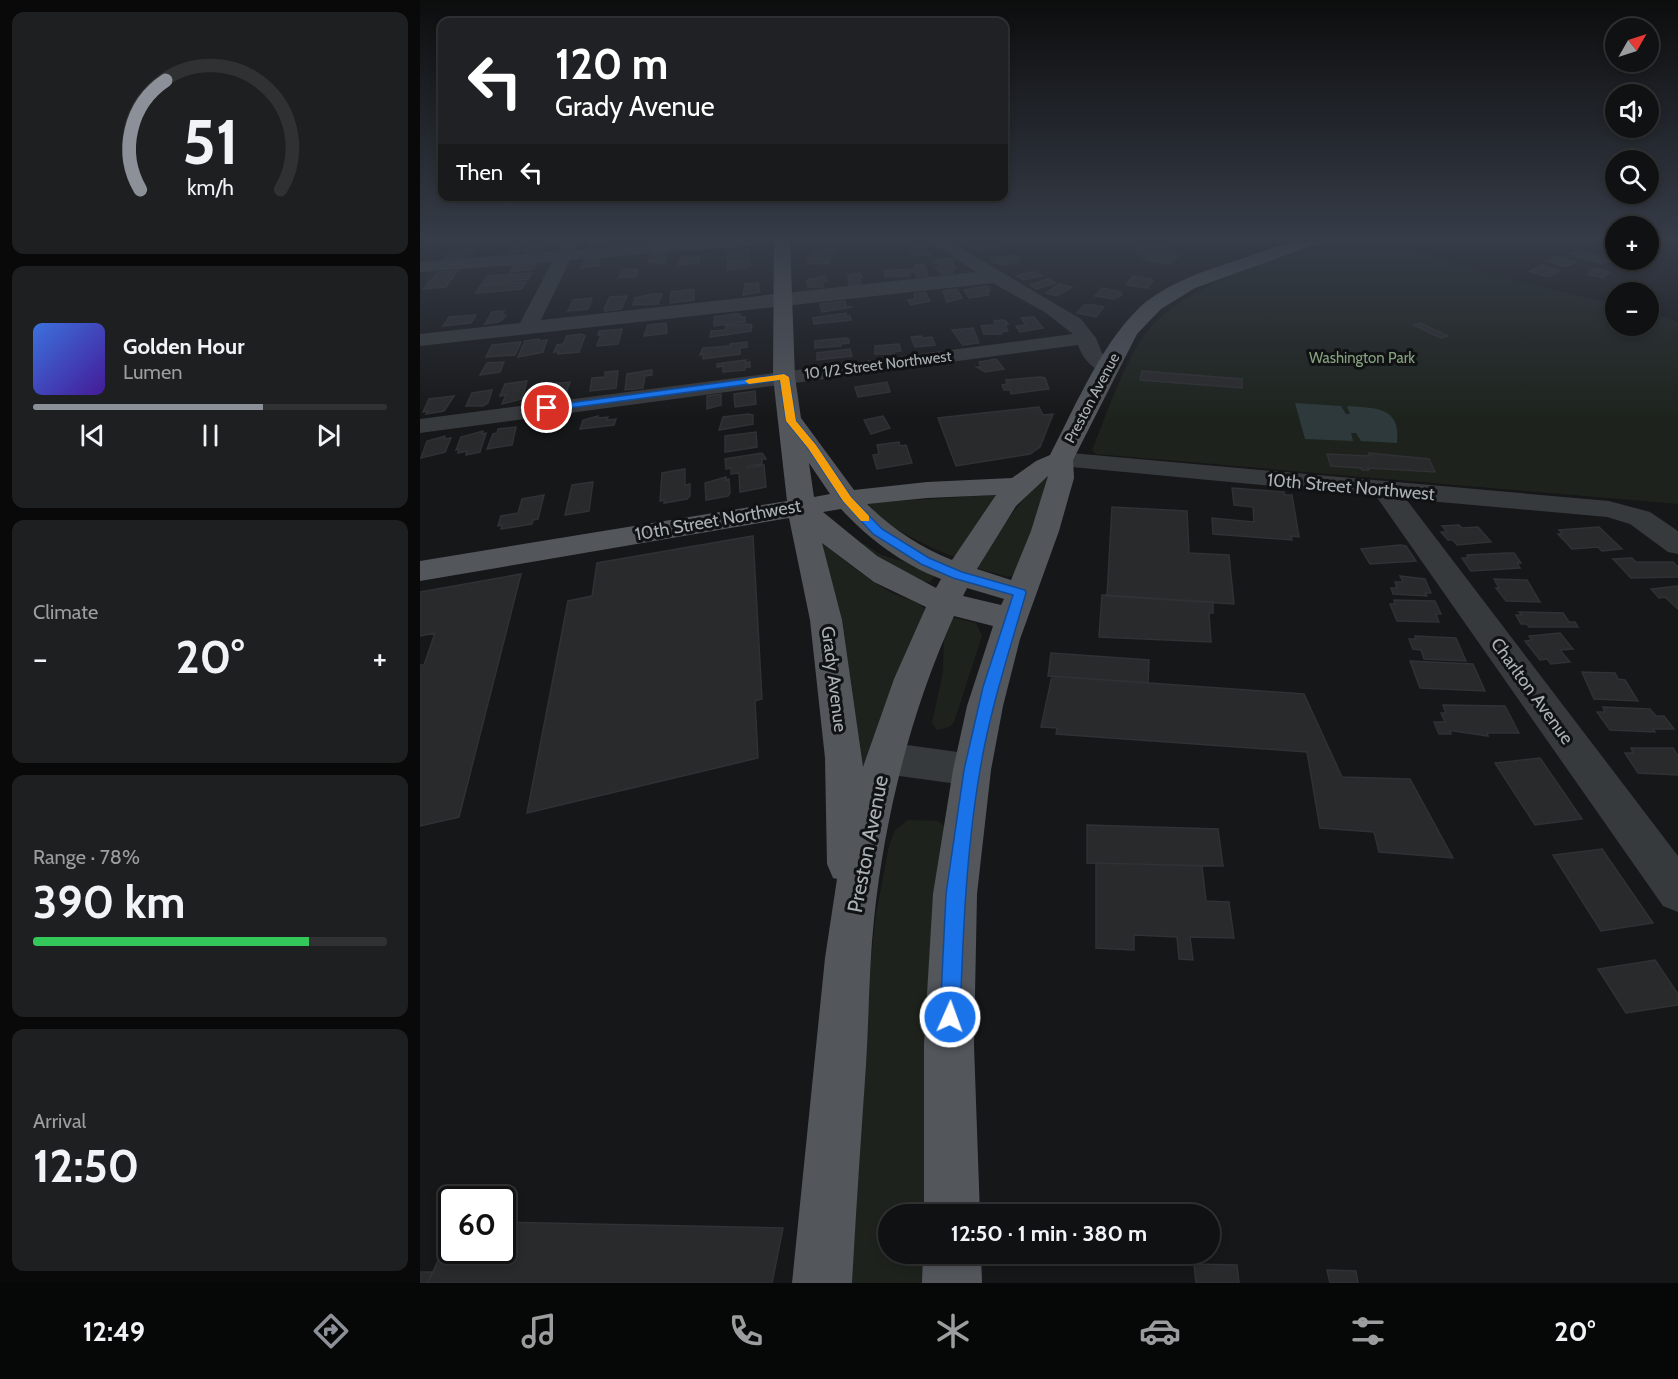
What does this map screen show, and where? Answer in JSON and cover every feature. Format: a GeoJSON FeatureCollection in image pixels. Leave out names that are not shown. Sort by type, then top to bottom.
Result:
{"type":"FeatureCollection","features":[{"type":"Feature","properties":{"kind":"main road","name":"Grady Avenue"},"geometry":{"type":"LineString","coordinates":[[782,300],[784,377],[805,531],[826,620],[844,758],[851,941]]}},
{"type":"Feature","properties":{"kind":"main road","name":"Preston Avenue"},"geometry":{"type":"LineString","coordinates":[[952,1204],[949,1045],[955,894],[972,770],[986,706],[1015,606],[1048,522],[1061,478],[1060,460],[1098,384],[1128,331],[1161,300]]}},
{"type":"Feature","properties":{"kind":"main road"},"geometry":{"type":"LineString","coordinates":[[791,421],[813,447],[847,499],[877,531],[925,561],[958,575],[1015,606]]}},
{"type":"Feature","properties":{"kind":"main road","name":"Preston Avenue"},"geometry":{"type":"LineString","coordinates":[[822,1283],[857,888],[872,809],[885,758],[925,643],[976,543],[1019,486],[1037,471],[1060,460]]}},
{"type":"Feature","properties":{"kind":"main road","name":"10th Street Northwest"},"geometry":{"type":"LineString","coordinates":[[420,571],[847,499],[927,490],[1019,486]]}},
{"type":"Feature","properties":{"kind":"main road"},"geometry":{"type":"LineString","coordinates":[[802,506],[833,538],[868,564],[917,591],[944,602],[1015,606]]}},
{"type":"Feature","properties":{"kind":"main road"},"geometry":{"type":"LineString","coordinates":[[952,1264],[952,1283]]}},
{"type":"Feature","properties":{"kind":"street"},"geometry":{"type":"LineString","coordinates":[[527,329],[542,300]]}},
{"type":"Feature","properties":{"kind":"street"},"geometry":{"type":"LineString","coordinates":[[428,346],[527,329],[782,300]]}},
{"type":"Feature","properties":{"kind":"street"},"geometry":{"type":"LineString","coordinates":[[1038,300],[1077,326],[1086,338],[1090,354],[1096,361],[1109,366]]}},
{"type":"Feature","properties":{"kind":"street","name":"10 1/2 Street Northwest"},"geometry":{"type":"LineString","coordinates":[[420,426],[1086,338]]}},
{"type":"Feature","properties":{"kind":"street","name":"10th Street Northwest"},"geometry":{"type":"LineString","coordinates":[[1060,460],[1386,491],[1609,509],[1640,518],[1678,545]]}},
{"type":"Feature","properties":{"kind":"street","name":"Charlton Avenue"},"geometry":{"type":"LineString","coordinates":[[1386,491],[1678,891]]}},
{"type":"Feature","properties":{"kind":"street"},"geometry":{"type":"LineString","coordinates":[[885,758],[972,770]]}},
{"type":"Feature","properties":{"kind":"green space","name":"Washington Park"},"geometry":{"type":"Polygon","coordinates":[[[1183,300],[1597,300],[1605,302],[1605,336],[1659,336],[1659,315],[1678,322],[1678,504],[1096,454],[1092,450],[1126,367],[1140,341],[1157,321],[1183,300]]]}},
{"type":"Feature","properties":{"kind":"green space"},"geometry":{"type":"Polygon","coordinates":[[[1044,478],[1050,479],[1016,574],[1008,577],[980,569],[978,567],[1008,520],[1044,478]]]}},
{"type":"Feature","properties":{"kind":"green space"},"geometry":{"type":"Polygon","coordinates":[[[997,496],[957,555],[952,556],[894,527],[868,503],[997,496]]]}},
{"type":"Feature","properties":{"kind":"green space"},"geometry":{"type":"Polygon","coordinates":[[[863,543],[881,555],[921,567],[935,576],[930,582],[914,578],[894,568],[860,545],[863,543]]]}},
{"type":"Feature","properties":{"kind":"green space"},"geometry":{"type":"Polygon","coordinates":[[[823,544],[881,587],[920,605],[924,608],[925,613],[865,785],[820,546],[823,544]]]}},
{"type":"Feature","properties":{"kind":"green space"},"geometry":{"type":"Polygon","coordinates":[[[955,618],[976,623],[982,636],[954,722],[949,727],[937,730],[932,723],[943,672],[944,636],[950,620],[955,618]]]}},
{"type":"Feature","properties":{"kind":"green space"},"geometry":{"type":"Polygon","coordinates":[[[908,820],[938,821],[947,828],[932,1204],[878,1204],[878,1264],[932,1264],[932,1283],[848,1283],[868,987],[876,914],[889,846],[895,830],[908,820]]]}},
{"type":"Feature","properties":{"kind":"shaded area"},"geometry":{"type":"Polygon","coordinates":[[[1295,403],[1341,406],[1346,414],[1350,414],[1347,406],[1384,411],[1395,422],[1397,443],[1361,441],[1356,433],[1351,433],[1353,441],[1305,439],[1295,403]]]}},
{"type":"Feature","properties":{"kind":"building"},"geometry":{"type":"Polygon","coordinates":[[[573,300],[591,300],[588,309],[568,311],[573,300]]]}},
{"type":"Feature","properties":{"kind":"building"},"geometry":{"type":"Polygon","coordinates":[[[609,300],[625,300],[621,309],[605,311],[609,300]]]}},
{"type":"Feature","properties":{"kind":"building"},"geometry":{"type":"Polygon","coordinates":[[[634,300],[660,300],[658,304],[633,305],[634,300]]]}},
{"type":"Feature","properties":{"kind":"building"},"geometry":{"type":"Polygon","coordinates":[[[670,300],[694,300],[694,300],[670,303],[670,300]]]}},
{"type":"Feature","properties":{"kind":"building"},"geometry":{"type":"Polygon","coordinates":[[[908,300],[929,300],[930,301],[911,305],[908,300]]]}},
{"type":"Feature","properties":{"kind":"building"},"geometry":{"type":"Polygon","coordinates":[[[845,301],[846,307],[853,307],[822,312],[820,304],[845,301]]]}},
{"type":"Feature","properties":{"kind":"building"},"geometry":{"type":"Polygon","coordinates":[[[1084,305],[1104,307],[1096,317],[1077,313],[1084,305]]]}},
{"type":"Feature","properties":{"kind":"building"},"geometry":{"type":"Polygon","coordinates":[[[504,311],[501,316],[506,315],[503,319],[485,324],[492,312],[504,311]]]}},
{"type":"Feature","properties":{"kind":"building"},"geometry":{"type":"Polygon","coordinates":[[[846,313],[851,320],[814,324],[813,318],[846,313]]]}},
{"type":"Feature","properties":{"kind":"building"},"geometry":{"type":"Polygon","coordinates":[[[735,314],[745,317],[745,322],[714,326],[714,317],[735,314]]]}},
{"type":"Feature","properties":{"kind":"building"},"geometry":{"type":"Polygon","coordinates":[[[476,315],[471,323],[443,326],[449,317],[476,315]]]}},
{"type":"Feature","properties":{"kind":"building"},"geometry":{"type":"Polygon","coordinates":[[[1034,317],[1043,328],[1020,332],[1016,326],[1026,325],[1021,318],[1034,317]]]}},
{"type":"Feature","properties":{"kind":"building"},"geometry":{"type":"Polygon","coordinates":[[[1003,320],[1008,324],[1005,324],[1008,331],[1001,332],[1002,334],[984,334],[981,326],[995,325],[994,321],[1003,320]]]}},
{"type":"Feature","properties":{"kind":"building"},"geometry":{"type":"Polygon","coordinates":[[[666,323],[667,333],[644,336],[648,325],[666,323]]]}},
{"type":"Feature","properties":{"kind":"building"},"geometry":{"type":"Polygon","coordinates":[[[1420,323],[1448,336],[1441,338],[1413,325],[1420,323]]]}},
{"type":"Feature","properties":{"kind":"building"},"geometry":{"type":"Polygon","coordinates":[[[752,325],[751,331],[710,337],[711,331],[725,330],[726,326],[752,325]]]}},
{"type":"Feature","properties":{"kind":"building"},"geometry":{"type":"Polygon","coordinates":[[[973,328],[979,343],[963,345],[952,330],[973,328]]]}},
{"type":"Feature","properties":{"kind":"building"},"geometry":{"type":"Polygon","coordinates":[[[622,329],[618,344],[597,346],[601,335],[598,335],[599,331],[622,329]]]}},
{"type":"Feature","properties":{"kind":"building"},"geometry":{"type":"Polygon","coordinates":[[[582,334],[585,336],[579,352],[558,354],[559,352],[554,352],[557,345],[563,344],[567,336],[582,334]]]}},
{"type":"Feature","properties":{"kind":"building"},"geometry":{"type":"Polygon","coordinates":[[[921,336],[922,338],[932,337],[935,345],[915,347],[911,337],[921,336]]]}},
{"type":"Feature","properties":{"kind":"building"},"geometry":{"type":"Polygon","coordinates":[[[539,339],[539,341],[547,340],[543,352],[518,357],[525,341],[539,339]]]}},
{"type":"Feature","properties":{"kind":"building"},"geometry":{"type":"Polygon","coordinates":[[[849,339],[849,343],[841,344],[841,346],[815,348],[815,341],[849,339]]]}},
{"type":"Feature","properties":{"kind":"building"},"geometry":{"type":"Polygon","coordinates":[[[521,342],[515,355],[486,357],[492,345],[521,342]]]}},
{"type":"Feature","properties":{"kind":"building"},"geometry":{"type":"Polygon","coordinates":[[[747,342],[747,347],[740,348],[740,354],[703,359],[703,354],[700,355],[703,348],[747,342]]]}},
{"type":"Feature","properties":{"kind":"building"},"geometry":{"type":"Polygon","coordinates":[[[899,344],[901,351],[894,352],[894,354],[875,354],[875,346],[899,344]]]}},
{"type":"Feature","properties":{"kind":"building"},"geometry":{"type":"Polygon","coordinates":[[[850,349],[852,356],[817,360],[817,353],[850,349]]]}},
{"type":"Feature","properties":{"kind":"building"},"geometry":{"type":"Polygon","coordinates":[[[996,359],[1004,369],[985,372],[977,367],[981,367],[979,362],[996,359]]]}},
{"type":"Feature","properties":{"kind":"building"},"geometry":{"type":"Polygon","coordinates":[[[746,360],[745,363],[750,362],[750,367],[745,367],[745,370],[723,372],[723,366],[717,367],[717,364],[746,360]]]}},
{"type":"Feature","properties":{"kind":"building"},"geometry":{"type":"Polygon","coordinates":[[[504,362],[500,372],[480,375],[487,363],[504,362]]]}},
{"type":"Feature","properties":{"kind":"building"},"geometry":{"type":"Polygon","coordinates":[[[652,370],[652,375],[645,376],[643,388],[625,390],[627,374],[652,370]]]}},
{"type":"Feature","properties":{"kind":"building"},"geometry":{"type":"Polygon","coordinates":[[[618,371],[616,388],[590,391],[592,378],[605,377],[605,372],[618,371]]]}},
{"type":"Feature","properties":{"kind":"building"},"geometry":{"type":"Polygon","coordinates":[[[1142,371],[1242,379],[1242,388],[1140,380],[1142,371]]]}},
{"type":"Feature","properties":{"kind":"building"},"geometry":{"type":"Polygon","coordinates":[[[1045,378],[1049,389],[1011,394],[1010,390],[1004,390],[1002,385],[1007,384],[1006,380],[1045,378]]]}},
{"type":"Feature","properties":{"kind":"building"},"geometry":{"type":"Polygon","coordinates":[[[527,381],[522,399],[502,404],[506,395],[500,396],[505,384],[527,381]]]}},
{"type":"Feature","properties":{"kind":"building"},"geometry":{"type":"Polygon","coordinates":[[[570,382],[566,393],[562,396],[543,398],[544,396],[540,396],[548,384],[570,382]]]}},
{"type":"Feature","properties":{"kind":"building"},"geometry":{"type":"Polygon","coordinates":[[[887,382],[890,392],[858,397],[855,387],[887,382]]]}},
{"type":"Feature","properties":{"kind":"building"},"geometry":{"type":"Polygon","coordinates":[[[492,390],[488,403],[483,406],[466,406],[472,393],[492,390]]]}},
{"type":"Feature","properties":{"kind":"building"},"geometry":{"type":"Polygon","coordinates":[[[755,391],[756,404],[735,407],[734,394],[755,391]]]}},
{"type":"Feature","properties":{"kind":"building"},"geometry":{"type":"Polygon","coordinates":[[[721,394],[721,405],[707,409],[707,396],[721,394]]]}},
{"type":"Feature","properties":{"kind":"building"},"geometry":{"type":"Polygon","coordinates":[[[454,396],[444,411],[426,414],[428,411],[423,412],[429,399],[454,396]]]}},
{"type":"Feature","properties":{"kind":"building"},"geometry":{"type":"Polygon","coordinates":[[[1039,407],[1043,415],[1053,414],[1040,447],[1030,454],[956,466],[938,418],[1039,407]]]}},
{"type":"Feature","properties":{"kind":"building"},"geometry":{"type":"Polygon","coordinates":[[[753,415],[753,424],[719,430],[723,417],[753,415]]]}},
{"type":"Feature","properties":{"kind":"building"},"geometry":{"type":"Polygon","coordinates":[[[598,416],[598,418],[608,417],[607,420],[616,419],[614,425],[580,429],[583,420],[598,416]]]}},
{"type":"Feature","properties":{"kind":"building"},"geometry":{"type":"Polygon","coordinates":[[[883,416],[890,428],[871,434],[864,420],[883,416]]]}},
{"type":"Feature","properties":{"kind":"building"},"geometry":{"type":"Polygon","coordinates":[[[516,427],[512,445],[487,449],[493,434],[497,433],[498,429],[516,427]]]}},
{"type":"Feature","properties":{"kind":"building"},"geometry":{"type":"Polygon","coordinates":[[[483,431],[482,434],[486,433],[480,452],[466,455],[467,451],[458,453],[459,449],[456,450],[461,437],[483,431]]]}},
{"type":"Feature","properties":{"kind":"building"},"geometry":{"type":"Polygon","coordinates":[[[756,432],[757,447],[725,452],[725,436],[756,432]]]}},
{"type":"Feature","properties":{"kind":"building"},"geometry":{"type":"Polygon","coordinates":[[[445,436],[444,439],[451,438],[445,452],[421,458],[427,441],[445,436]]]}},
{"type":"Feature","properties":{"kind":"building"},"geometry":{"type":"Polygon","coordinates":[[[899,442],[900,446],[906,445],[912,463],[877,469],[873,455],[879,454],[877,445],[899,442]]]}},
{"type":"Feature","properties":{"kind":"building"},"geometry":{"type":"Polygon","coordinates":[[[762,453],[766,459],[762,459],[762,464],[748,466],[748,468],[764,465],[766,487],[740,492],[739,473],[731,474],[731,468],[726,469],[725,459],[762,453]]]}},
{"type":"Feature","properties":{"kind":"building"},"geometry":{"type":"Polygon","coordinates":[[[1369,453],[1429,459],[1435,472],[1368,468],[1369,470],[1362,470],[1361,468],[1331,466],[1327,454],[1370,456],[1369,453]]]}},
{"type":"Feature","properties":{"kind":"building"},"geometry":{"type":"Polygon","coordinates":[[[685,469],[685,485],[690,484],[690,496],[687,499],[664,503],[664,500],[660,501],[662,473],[685,469]]]}},
{"type":"Feature","properties":{"kind":"building"},"geometry":{"type":"Polygon","coordinates":[[[726,477],[726,480],[729,479],[730,493],[728,496],[706,500],[705,483],[726,477]]]}},
{"type":"Feature","properties":{"kind":"building"},"geometry":{"type":"Polygon","coordinates":[[[593,482],[589,511],[565,515],[572,485],[593,482]]]}},
{"type":"Feature","properties":{"kind":"building"},"geometry":{"type":"Polygon","coordinates":[[[1232,488],[1284,492],[1285,495],[1292,495],[1299,537],[1291,536],[1292,540],[1213,534],[1212,518],[1254,522],[1253,507],[1234,505],[1232,488]]]}},
{"type":"Feature","properties":{"kind":"building"},"geometry":{"type":"Polygon","coordinates":[[[544,495],[538,519],[533,520],[532,524],[501,529],[502,525],[498,526],[501,516],[518,513],[522,499],[544,495]]]}},
{"type":"Feature","properties":{"kind":"building"},"geometry":{"type":"Polygon","coordinates":[[[1112,507],[1187,511],[1189,553],[1229,555],[1234,604],[1107,596],[1112,507]]]}},
{"type":"Feature","properties":{"kind":"building"},"geometry":{"type":"Polygon","coordinates":[[[1459,525],[1462,528],[1478,527],[1491,542],[1457,545],[1441,532],[1447,532],[1442,526],[1459,525]]]}},
{"type":"Feature","properties":{"kind":"building"},"geometry":{"type":"Polygon","coordinates":[[[1599,527],[1622,549],[1602,551],[1598,547],[1572,549],[1558,534],[1562,534],[1559,530],[1599,527]]]}},
{"type":"Feature","properties":{"kind":"building"},"geometry":{"type":"Polygon","coordinates":[[[753,536],[762,699],[755,701],[758,758],[527,813],[568,601],[592,596],[597,563],[753,536]]]}},
{"type":"Feature","properties":{"kind":"building"},"geometry":{"type":"Polygon","coordinates":[[[1406,546],[1416,561],[1370,564],[1361,549],[1406,546]]]}},
{"type":"Feature","properties":{"kind":"building"},"geometry":{"type":"Polygon","coordinates":[[[1514,553],[1521,563],[1517,563],[1520,568],[1471,571],[1462,558],[1468,558],[1467,555],[1514,553]]]}},
{"type":"Feature","properties":{"kind":"building"},"geometry":{"type":"Polygon","coordinates":[[[1632,558],[1636,562],[1673,562],[1678,567],[1678,577],[1631,578],[1613,559],[1632,558]]]}},
{"type":"Feature","properties":{"kind":"building"},"geometry":{"type":"Polygon","coordinates":[[[521,574],[459,817],[420,826],[420,665],[424,665],[435,633],[420,636],[420,592],[521,574]]]}},
{"type":"Feature","properties":{"kind":"building"},"geometry":{"type":"Polygon","coordinates":[[[1400,576],[1425,579],[1431,593],[1425,593],[1427,596],[1393,594],[1391,588],[1397,588],[1395,582],[1403,582],[1400,576]]]}},
{"type":"Feature","properties":{"kind":"building"},"geometry":{"type":"Polygon","coordinates":[[[1494,579],[1527,580],[1540,602],[1506,601],[1496,588],[1499,588],[1494,579]]]}},
{"type":"Feature","properties":{"kind":"building"},"geometry":{"type":"Polygon","coordinates":[[[1678,586],[1678,609],[1665,597],[1659,598],[1651,589],[1678,586]]]}},
{"type":"Feature","properties":{"kind":"building"},"geometry":{"type":"Polygon","coordinates":[[[1102,595],[1213,602],[1213,613],[1209,613],[1211,642],[1099,637],[1102,595]]]}},
{"type":"Feature","properties":{"kind":"building"},"geometry":{"type":"Polygon","coordinates":[[[1394,600],[1435,601],[1441,614],[1436,614],[1439,622],[1397,621],[1390,604],[1395,604],[1394,600]]]}},
{"type":"Feature","properties":{"kind":"building"},"geometry":{"type":"Polygon","coordinates":[[[1519,612],[1563,613],[1569,622],[1575,622],[1578,627],[1529,627],[1527,624],[1521,624],[1516,615],[1522,615],[1519,612]]]}},
{"type":"Feature","properties":{"kind":"building"},"geometry":{"type":"Polygon","coordinates":[[[1560,633],[1573,649],[1560,650],[1570,662],[1551,664],[1547,659],[1540,660],[1525,641],[1532,640],[1529,636],[1560,633]]]}},
{"type":"Feature","properties":{"kind":"building"},"geometry":{"type":"Polygon","coordinates":[[[1415,636],[1456,638],[1466,661],[1424,659],[1421,650],[1413,649],[1409,639],[1416,639],[1415,636]]]}},
{"type":"Feature","properties":{"kind":"building"},"geometry":{"type":"Polygon","coordinates":[[[1051,653],[1149,660],[1148,683],[1048,676],[1051,653]]]}},
{"type":"Feature","properties":{"kind":"building"},"geometry":{"type":"Polygon","coordinates":[[[1410,661],[1473,664],[1485,691],[1420,688],[1410,661]]]}},
{"type":"Feature","properties":{"kind":"building"},"geometry":{"type":"Polygon","coordinates":[[[1582,672],[1615,673],[1618,679],[1625,680],[1638,701],[1594,699],[1582,672]]]}},
{"type":"Feature","properties":{"kind":"building"},"geometry":{"type":"Polygon","coordinates":[[[1052,676],[1304,694],[1342,777],[1410,779],[1453,858],[1379,852],[1374,832],[1320,828],[1307,752],[1056,734],[1057,728],[1041,727],[1052,676]]]}},
{"type":"Feature","properties":{"kind":"building"},"geometry":{"type":"Polygon","coordinates":[[[1443,705],[1505,706],[1519,733],[1487,733],[1488,736],[1450,731],[1451,734],[1439,734],[1434,722],[1445,722],[1441,713],[1446,713],[1443,705]]]}},
{"type":"Feature","properties":{"kind":"building"},"geometry":{"type":"Polygon","coordinates":[[[1603,707],[1650,709],[1656,716],[1664,716],[1674,729],[1653,729],[1655,732],[1610,730],[1597,712],[1605,712],[1603,707]]]}},
{"type":"Feature","properties":{"kind":"building"},"geometry":{"type":"Polygon","coordinates":[[[1631,748],[1673,748],[1678,756],[1678,775],[1638,773],[1625,753],[1633,753],[1631,748]]]}},
{"type":"Feature","properties":{"kind":"building"},"geometry":{"type":"Polygon","coordinates":[[[1540,758],[1582,819],[1535,825],[1495,763],[1540,758]]]}},
{"type":"Feature","properties":{"kind":"building"},"geometry":{"type":"Polygon","coordinates":[[[1087,825],[1218,829],[1223,866],[1087,863],[1087,825]]]}},
{"type":"Feature","properties":{"kind":"building"},"geometry":{"type":"Polygon","coordinates":[[[1602,849],[1653,923],[1601,931],[1553,855],[1602,849]]]}},
{"type":"Feature","properties":{"kind":"building"},"geometry":{"type":"Polygon","coordinates":[[[1096,863],[1202,866],[1206,901],[1229,902],[1234,938],[1190,937],[1193,960],[1179,959],[1177,937],[1134,935],[1134,950],[1096,948],[1096,863]]]}},
{"type":"Feature","properties":{"kind":"building"},"geometry":{"type":"Polygon","coordinates":[[[1655,960],[1678,994],[1678,1005],[1626,1013],[1598,969],[1655,960]]]}},
{"type":"Feature","properties":{"kind":"building"},"geometry":{"type":"Polygon","coordinates":[[[516,1222],[783,1228],[772,1283],[428,1283],[438,1260],[438,1264],[516,1264],[516,1222]]]}},
{"type":"Feature","properties":{"kind":"building"},"geometry":{"type":"Polygon","coordinates":[[[1194,1264],[1237,1265],[1239,1283],[1196,1283],[1194,1264]]]}},
{"type":"Feature","properties":{"kind":"building"},"geometry":{"type":"Polygon","coordinates":[[[1327,1270],[1356,1271],[1358,1283],[1330,1283],[1327,1270]]]}},
{"type":"Feature","properties":{"kind":"building"},"geometry":{"type":"Polygon","coordinates":[[[420,1272],[432,1272],[428,1283],[420,1283],[420,1272]]]}},
{"type":"Feature","properties":{"kind":"slow traffic"},"geometry":{"type":"LineString","coordinates":[[749,381],[784,377],[791,421],[813,447],[847,499],[865,519]]}},
{"type":"Feature","properties":{"kind":"route"},"geometry":{"type":"LineString","coordinates":[[547,408],[784,377],[791,421],[813,447],[847,499],[868,523],[892,542],[925,561],[958,575],[1020,593],[1004,639],[972,770],[955,894],[950,1017]]}}]}
